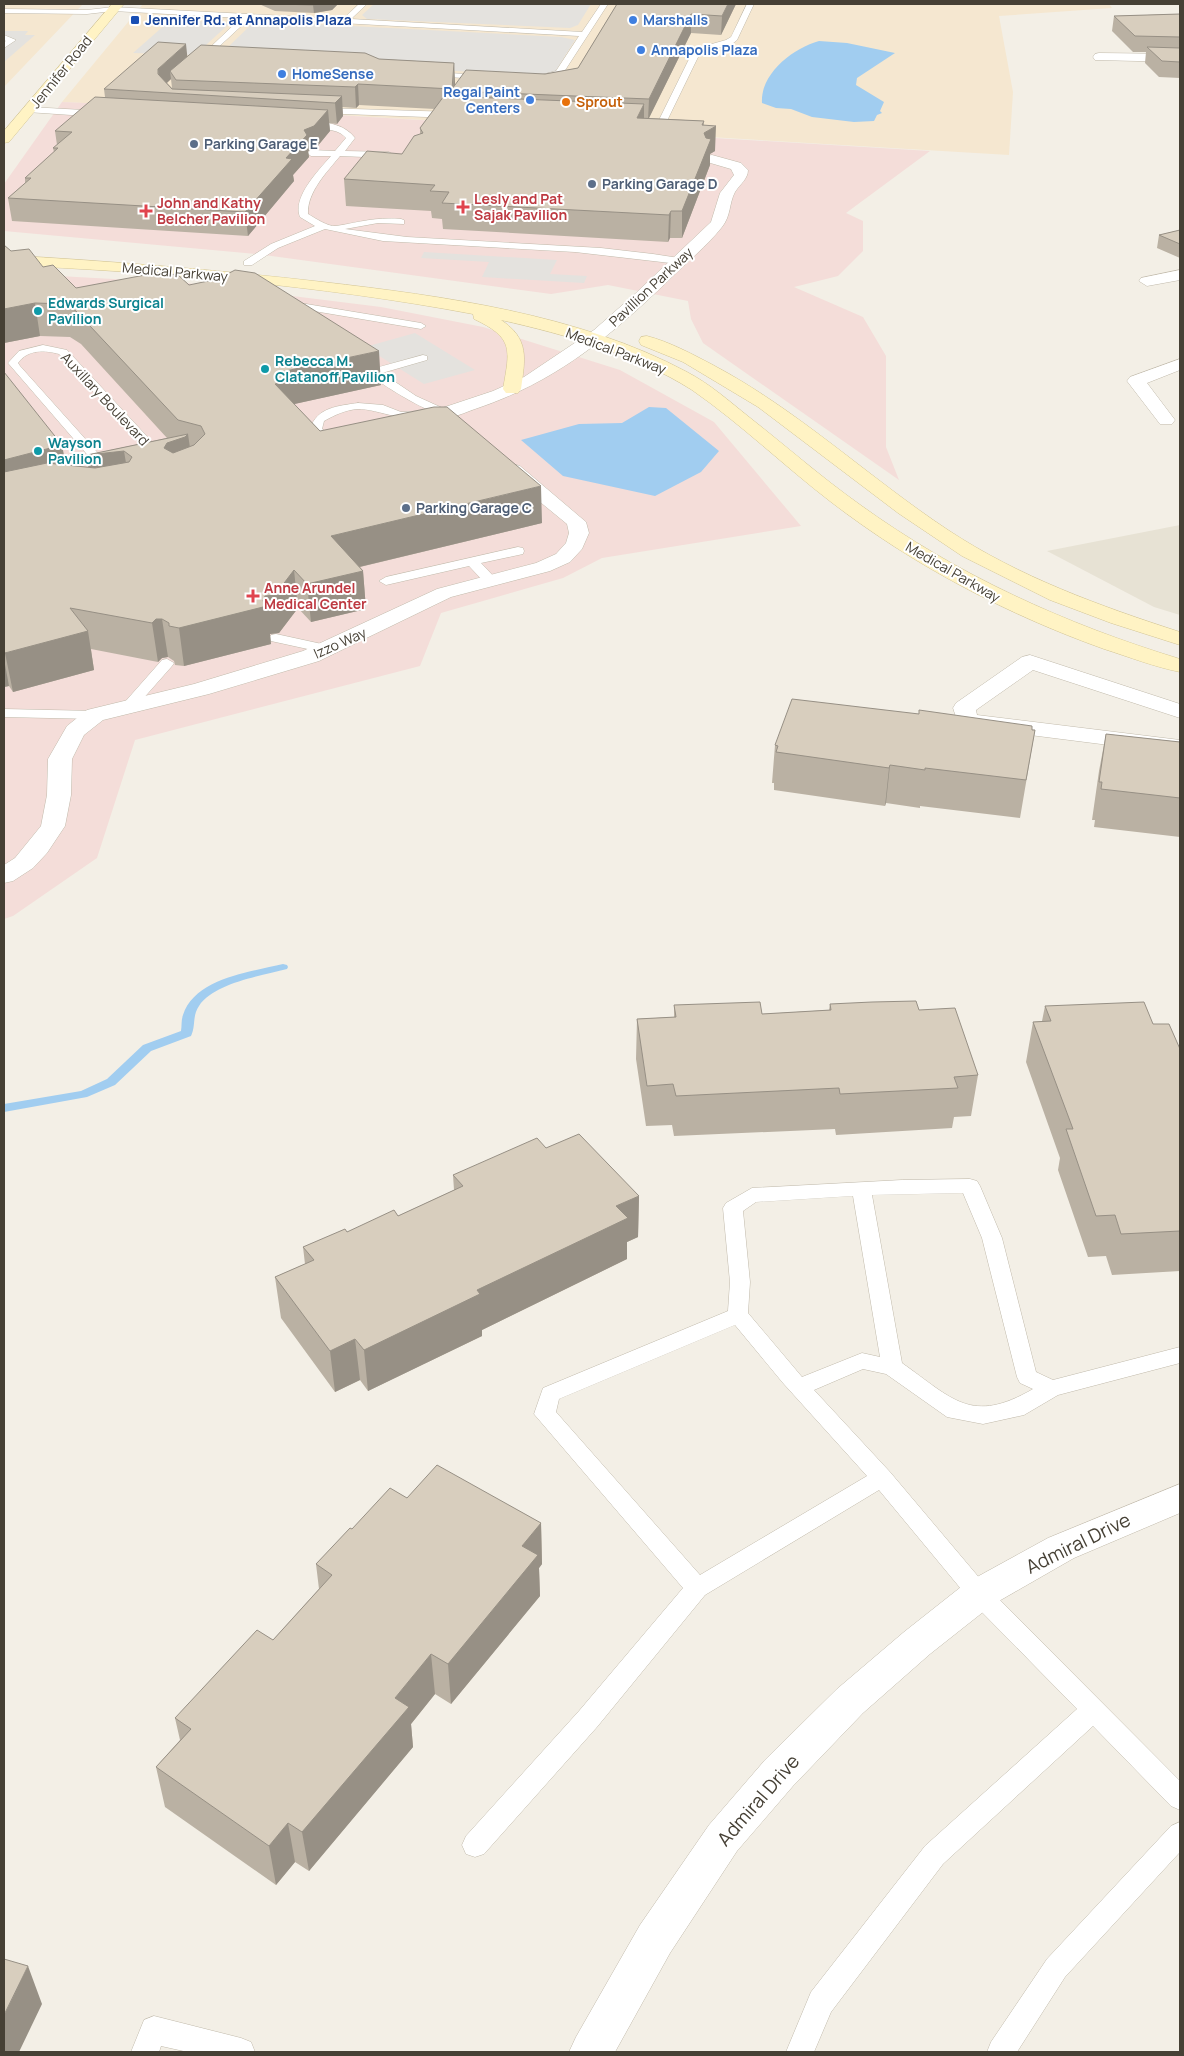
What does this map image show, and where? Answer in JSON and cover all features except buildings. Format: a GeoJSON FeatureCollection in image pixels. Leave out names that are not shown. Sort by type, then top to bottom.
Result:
{"type":"FeatureCollection","features":[{"type":"Feature","properties":{"kind":"main road","name":"Jennifer Road"},"geometry":{"type":"LineString","coordinates":[[4,140],[115,6]]}},
{"type":"Feature","properties":{"kind":"main road"},"geometry":{"type":"LineString","coordinates":[[4,126],[30,110]]}},
{"type":"Feature","properties":{"kind":"main road","name":"Medical Parkway"},"geometry":{"type":"LineString","coordinates":[[39,246],[146,253]]}},
{"type":"Feature","properties":{"kind":"main road","name":"Medical Parkway"},"geometry":{"type":"LineString","coordinates":[[173,256],[248,263],[492,299],[608,327],[696,362],[737,383],[776,409],[916,517],[972,553],[1054,593],[1180,639]]}},
{"type":"Feature","properties":{"kind":"main road","name":"Medical Parkway"},"geometry":{"type":"LineString","coordinates":[[4,260],[83,264],[241,278],[397,296],[517,318],[592,339],[650,361],[697,386],[852,508],[918,554],[958,577],[1014,605],[1098,640],[1180,666]]}},
{"type":"Feature","properties":{"kind":"main road"},"geometry":{"type":"LineString","coordinates":[[458,307],[499,326],[514,342],[518,362],[512,389]]}},
{"type":"Feature","properties":{"kind":"street"},"geometry":{"type":"LineString","coordinates":[[1098,57],[1180,58]]}},
{"type":"Feature","properties":{"kind":"street","name":"Pavillion Parkway"},"geometry":{"type":"LineString","coordinates":[[452,419],[530,381],[592,339],[608,327],[680,261],[717,224],[730,187],[741,175],[741,170],[736,166],[712,159]]}},
{"type":"Feature","properties":{"kind":"street"},"geometry":{"type":"LineString","coordinates":[[1147,281],[1180,275]]}},
{"type":"Feature","properties":{"kind":"street"},"geometry":{"type":"LineString","coordinates":[[1166,420],[1136,381],[1180,364]]}},
{"type":"Feature","properties":{"kind":"street","name":"Izzo Way"},"geometry":{"type":"LineString","coordinates":[[5,875],[24,863],[38,848],[53,826],[59,795],[60,759],[75,731],[95,715],[235,679],[311,656],[444,593],[543,568],[563,558],[575,545],[579,534],[576,522],[496,455]]}},
{"type":"Feature","properties":{"kind":"street"},"geometry":{"type":"LineString","coordinates":[[1180,711],[1030,662],[964,708],[967,721],[1180,747]]}},
{"type":"Feature","properties":{"kind":"street","name":"Admiral Drive"},"geometry":{"type":"LineString","coordinates":[[592,2052],[655,1939],[723,1838],[780,1773],[850,1702],[917,1643],[979,1594],[1061,1548],[1180,1498]]}},
{"type":"Feature","properties":{"kind":"lane"},"geometry":{"type":"LineString","coordinates":[[87,4],[224,15],[584,34]]}},
{"type":"Feature","properties":{"kind":"lane"},"geometry":{"type":"LineString","coordinates":[[224,15],[236,4]]}},
{"type":"Feature","properties":{"kind":"lane"},"geometry":{"type":"LineString","coordinates":[[344,22],[363,4]]}},
{"type":"Feature","properties":{"kind":"lane"},"geometry":{"type":"LineString","coordinates":[[532,79],[559,73],[604,4]]}},
{"type":"Feature","properties":{"kind":"lane"},"geometry":{"type":"LineString","coordinates":[[631,124],[661,125],[697,51],[729,42],[734,38],[750,4]]}},
{"type":"Feature","properties":{"kind":"lane"},"geometry":{"type":"LineString","coordinates":[[4,11],[86,12],[115,6]]}},
{"type":"Feature","properties":{"kind":"lane"},"geometry":{"type":"LineString","coordinates":[[225,56],[203,58],[248,16]]}},
{"type":"Feature","properties":{"kind":"lane"},"geometry":{"type":"LineString","coordinates":[[4,37],[12,40],[4,46]]}},
{"type":"Feature","properties":{"kind":"lane"},"geometry":{"type":"LineString","coordinates":[[423,73],[494,77]]}},
{"type":"Feature","properties":{"kind":"lane"},"geometry":{"type":"LineString","coordinates":[[30,110],[110,114]]}},
{"type":"Feature","properties":{"kind":"lane"},"geometry":{"type":"LineString","coordinates":[[312,111],[463,115]]}},
{"type":"Feature","properties":{"kind":"lane","name":"Medical Parkway"},"geometry":{"type":"LineString","coordinates":[[298,124],[328,126],[348,133],[351,138],[308,194],[301,210],[303,215],[327,227],[409,240],[615,253],[680,261]]}},
{"type":"Feature","properties":{"kind":"lane"},"geometry":{"type":"LineString","coordinates":[[311,154],[339,152],[401,156]]}},
{"type":"Feature","properties":{"kind":"lane"},"geometry":{"type":"LineString","coordinates":[[327,227],[378,220],[401,222]]}},
{"type":"Feature","properties":{"kind":"lane","name":"Medical Parkway"},"geometry":{"type":"LineString","coordinates":[[248,263],[263,251],[279,242],[327,227]]}},
{"type":"Feature","properties":{"kind":"lane"},"geometry":{"type":"LineString","coordinates":[[409,240],[414,232],[414,228]]}},
{"type":"Feature","properties":{"kind":"lane"},"geometry":{"type":"LineString","coordinates":[[294,318],[279,305],[421,326]]}},
{"type":"Feature","properties":{"kind":"lane","name":"Auxillary Boulevard"},"geometry":{"type":"LineString","coordinates":[[95,477],[113,471],[15,367],[13,362],[20,354],[38,348],[63,352],[168,460],[144,464]]}},
{"type":"Feature","properties":{"kind":"lane"},"geometry":{"type":"LineString","coordinates":[[350,356],[412,398],[452,419]]}},
{"type":"Feature","properties":{"kind":"lane"},"geometry":{"type":"LineString","coordinates":[[373,372],[423,358]]}},
{"type":"Feature","properties":{"kind":"lane"},"geometry":{"type":"LineString","coordinates":[[345,443],[325,438],[319,434],[316,429],[319,419],[334,410],[358,406],[383,408],[402,421],[452,419]]}},
{"type":"Feature","properties":{"kind":"lane"},"geometry":{"type":"LineString","coordinates":[[386,581],[518,551]]}},
{"type":"Feature","properties":{"kind":"lane"},"geometry":{"type":"LineString","coordinates":[[472,561],[491,581]]}},
{"type":"Feature","properties":{"kind":"lane"},"geometry":{"type":"LineString","coordinates":[[276,638],[326,649]]}},
{"type":"Feature","properties":{"kind":"lane"},"geometry":{"type":"LineString","coordinates":[[129,706],[167,663]]}},
{"type":"Feature","properties":{"kind":"lane"},"geometry":{"type":"LineString","coordinates":[[4,713],[95,715]]}},
{"type":"Feature","properties":{"kind":"lane"},"geometry":{"type":"LineString","coordinates":[[1052,1388],[1027,1377],[992,1238],[970,1186],[752,1194],[733,1208],[740,1282],[738,1315],[799,1387],[882,1478],[979,1594],[1180,1798]]}},
{"type":"Feature","properties":{"kind":"lane"},"geometry":{"type":"LineString","coordinates":[[861,1189],[892,1367]]}},
{"type":"Feature","properties":{"kind":"lane"},"geometry":{"type":"LineString","coordinates":[[697,1588],[545,1414],[550,1394],[738,1315]]}},
{"type":"Feature","properties":{"kind":"lane"},"geometry":{"type":"LineString","coordinates":[[799,1387],[862,1361],[892,1367],[955,1411],[983,1416],[1016,1409],[1052,1388],[1180,1356]]}},
{"type":"Feature","properties":{"kind":"lane"},"geometry":{"type":"LineString","coordinates":[[475,1845],[588,1719],[697,1588],[882,1478]]}},
{"type":"Feature","properties":{"kind":"lane"},"geometry":{"type":"LineString","coordinates":[[800,2052],[821,2002],[934,1856],[1093,1710]]}},
{"type":"Feature","properties":{"kind":"lane"},"geometry":{"type":"LineString","coordinates":[[1001,2052],[1056,1968],[1180,1834]]}},
{"type":"Feature","properties":{"kind":"lane"},"geometry":{"type":"LineString","coordinates":[[145,2052],[154,2030],[241,2052]]}},
{"type":"Feature","properties":{"kind":"shaded area"},"geometry":{"type":"Polygon","coordinates":[[[4,4],[83,4],[4,87],[4,4]]]}},
{"type":"Feature","properties":{"kind":"shaded area","name":"Annapolis Plaza"},"geometry":{"type":"Polygon","coordinates":[[[143,4],[1109,4],[1112,8],[999,16],[1013,92],[1009,155],[323,114],[62,102],[143,4]]]}},
{"type":"Feature","properties":{"kind":"shaded area"},"geometry":{"type":"Polygon","coordinates":[[[374,4],[591,4],[578,25],[570,28],[367,19],[362,15],[374,4]]]}},
{"type":"Feature","properties":{"kind":"shaded area"},"geometry":{"type":"Polygon","coordinates":[[[186,20],[229,24],[195,55],[133,53],[167,23],[186,20]]]}},
{"type":"Feature","properties":{"kind":"shaded area"},"geometry":{"type":"Polygon","coordinates":[[[255,21],[561,37],[575,40],[555,72],[537,76],[440,70],[228,47],[255,21]]]}},
{"type":"Feature","properties":{"kind":"shaded area"},"geometry":{"type":"Polygon","coordinates":[[[4,31],[28,31],[25,35],[35,35],[4,62],[4,31]]]}},
{"type":"Feature","properties":{"kind":"shaded area"},"geometry":{"type":"Polygon","coordinates":[[[62,102],[254,110],[930,151],[846,213],[863,221],[863,251],[838,276],[794,287],[863,317],[886,356],[886,447],[899,480],[703,343],[691,319],[688,301],[608,285],[551,294],[257,254],[4,231],[4,184],[62,102]]]}},
{"type":"Feature","properties":{"kind":"shaded area"},"geometry":{"type":"Polygon","coordinates":[[[424,252],[557,260],[550,274],[587,276],[584,283],[482,277],[489,262],[421,258],[424,252]]]}},
{"type":"Feature","properties":{"kind":"shaded area","name":"Anne Arundel Medical Center"},"geometry":{"type":"Polygon","coordinates":[[[4,273],[186,283],[381,307],[483,327],[620,370],[714,422],[801,526],[602,558],[563,578],[441,613],[420,666],[135,740],[97,858],[13,916],[4,919],[4,273]]]}},
{"type":"Feature","properties":{"kind":"shaded area"},"geometry":{"type":"Polygon","coordinates":[[[415,333],[475,370],[424,384],[365,347],[415,333]]]}},
{"type":"Feature","properties":{"kind":"shaded area"},"geometry":{"type":"Polygon","coordinates":[[[1180,525],[1180,615],[1154,607],[1047,551],[1180,525]]]}},
{"type":"Feature","properties":{"kind":"water"},"geometry":{"type":"Polygon","coordinates":[[[819,41],[847,43],[895,53],[857,78],[856,85],[884,102],[880,111],[882,113],[877,115],[874,121],[854,122],[812,117],[791,109],[776,108],[762,103],[766,82],[772,72],[789,56],[809,44],[819,41]]]}},
{"type":"Feature","properties":{"kind":"water"},"geometry":{"type":"Polygon","coordinates":[[[649,407],[666,408],[719,451],[701,472],[655,496],[563,476],[521,440],[579,424],[622,423],[649,407]]]}},
{"type":"Feature","properties":{"kind":"waterway"},"geometry":{"type":"LineString","coordinates":[[4,1108],[83,1094],[111,1082],[147,1048],[187,1033],[188,1016],[195,1003],[206,993],[220,985],[283,967]]}},
{"type":"Feature","properties":{"kind":"place","name":"Jennifer Rd. at Annapolis Plaza"},"geometry":{"type":"Point","coordinates":[135,20]}},
{"type":"Feature","properties":{"kind":"place","name":"Marshalls"},"geometry":{"type":"Point","coordinates":[633,20]}},
{"type":"Feature","properties":{"kind":"place","name":"Annapolis Plaza"},"geometry":{"type":"Point","coordinates":[641,50]}},
{"type":"Feature","properties":{"kind":"place","name":"HomeSense"},"geometry":{"type":"Point","coordinates":[282,74]}},
{"type":"Feature","properties":{"kind":"place","name":"Regal Paint Centers"},"geometry":{"type":"Point","coordinates":[530,100]}},
{"type":"Feature","properties":{"kind":"place","name":"Sprout"},"geometry":{"type":"Point","coordinates":[566,102]}},
{"type":"Feature","properties":{"kind":"place","name":"Parking Garage E"},"geometry":{"type":"Point","coordinates":[194,144]}},
{"type":"Feature","properties":{"kind":"place","name":"Parking Garage D"},"geometry":{"type":"Point","coordinates":[592,184]}},
{"type":"Feature","properties":{"kind":"place","name":"Lesly and Pat Sajak Pavilion"},"geometry":{"type":"Point","coordinates":[463,207]}},
{"type":"Feature","properties":{"kind":"place","name":"John and Kathy Belcher Pavilion"},"geometry":{"type":"Point","coordinates":[146,211]}},
{"type":"Feature","properties":{"kind":"place","name":"Edwards Surgical Pavilion"},"geometry":{"type":"Point","coordinates":[38,311]}},
{"type":"Feature","properties":{"kind":"place","name":"Rebecca M. Clatanoff Pavilion"},"geometry":{"type":"Point","coordinates":[265,369]}},
{"type":"Feature","properties":{"kind":"place","name":"Wayson Pavilion"},"geometry":{"type":"Point","coordinates":[38,451]}},
{"type":"Feature","properties":{"kind":"place","name":"Parking Garage C"},"geometry":{"type":"Point","coordinates":[406,508]}},
{"type":"Feature","properties":{"kind":"place","name":"Anne Arundel Medical Center"},"geometry":{"type":"Point","coordinates":[253,596]}}]}
